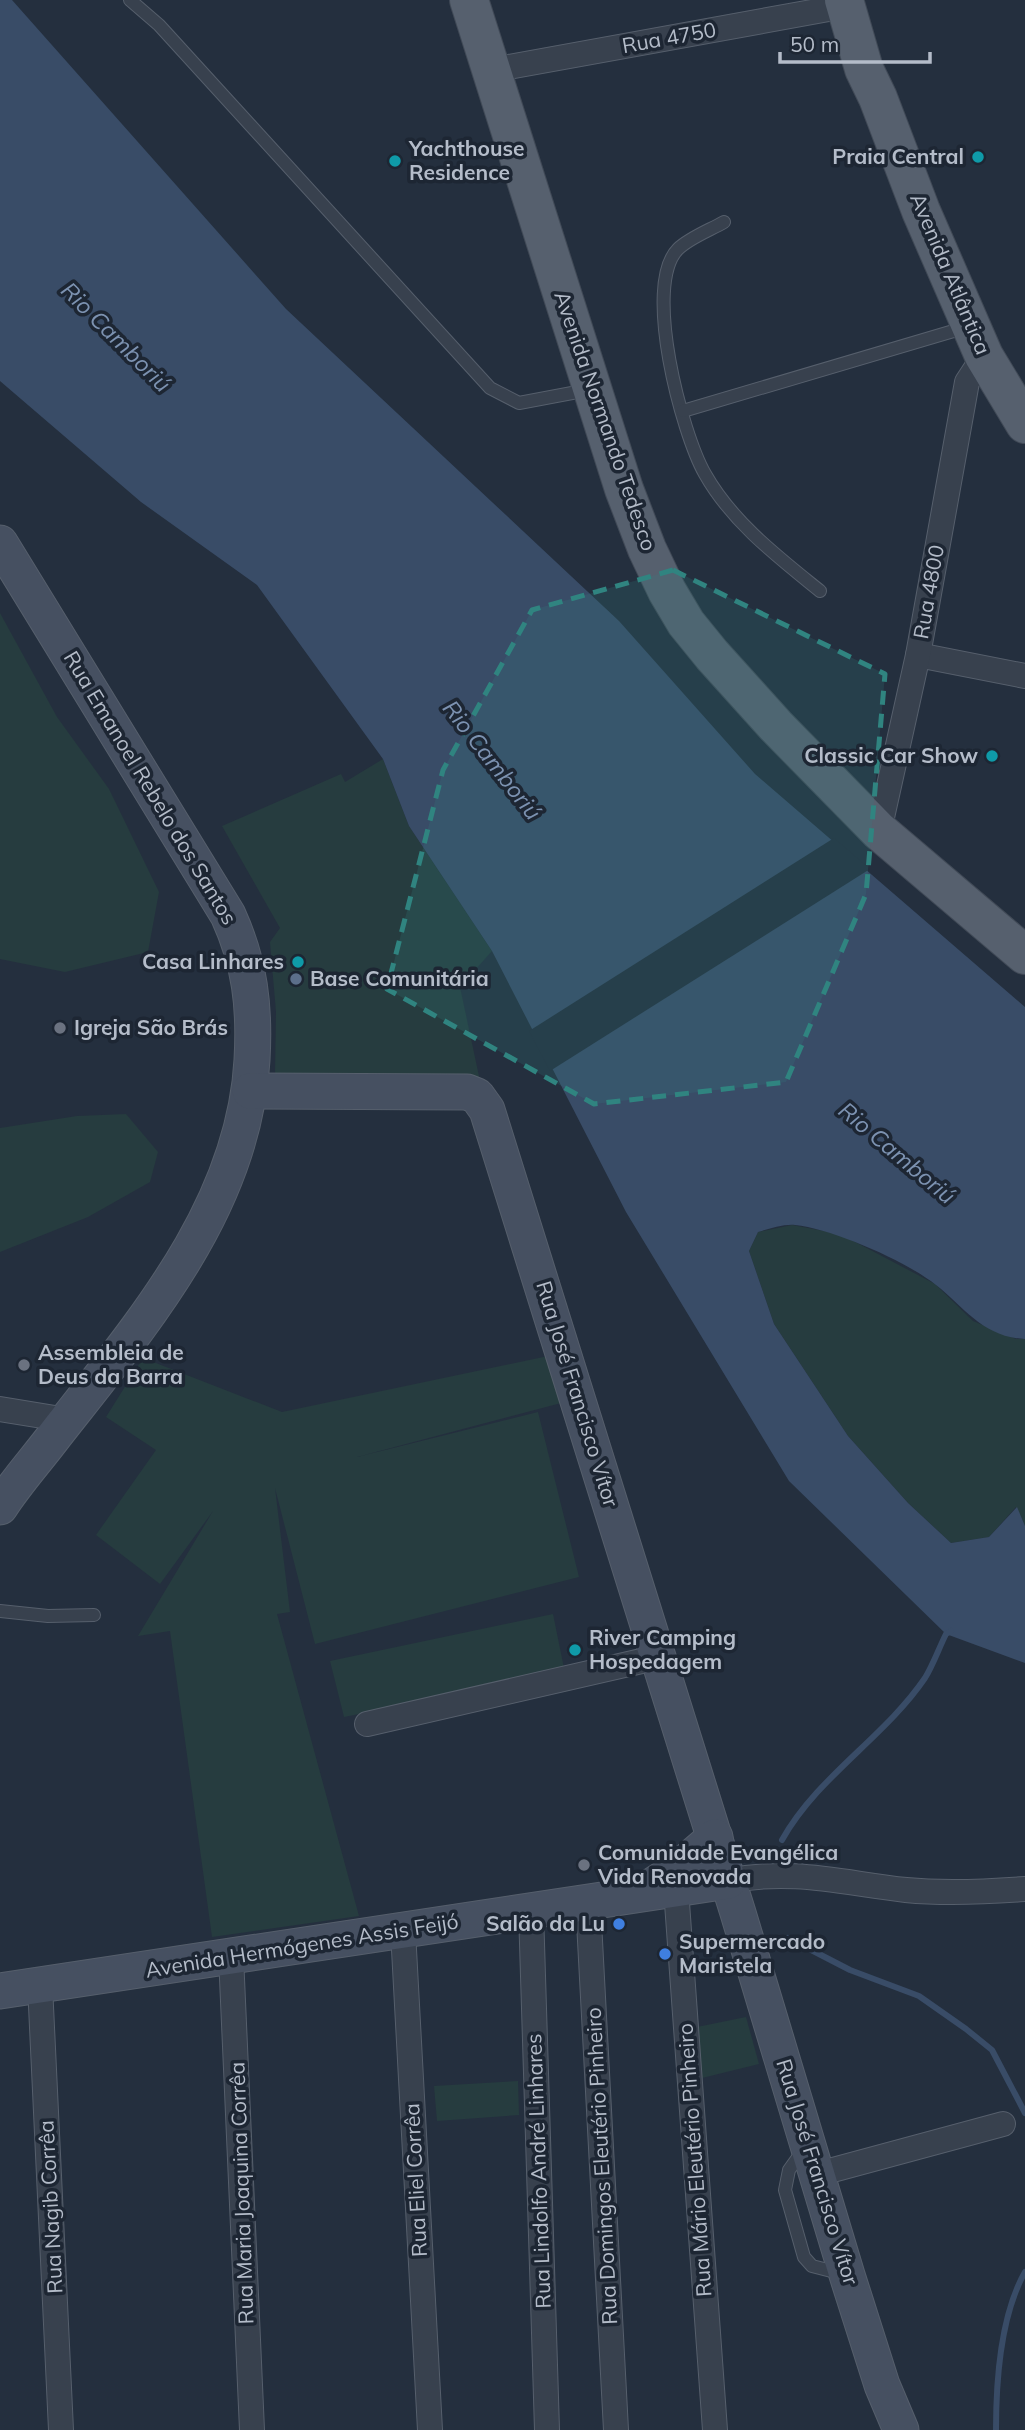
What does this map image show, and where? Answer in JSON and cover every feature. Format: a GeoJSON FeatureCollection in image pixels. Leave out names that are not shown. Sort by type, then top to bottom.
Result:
{"type":"FeatureCollection","features":[{"type":"Feature","properties":{"kind":"main road","name":"Avenida Normando Tedesco"},"geometry":{"type":"LineString","coordinates":[[469,0],[592,389],[647,550],[686,623],[750,699],[879,831],[1025,954]]}},
{"type":"Feature","properties":{"kind":"main road","name":"Avenida Atlântica"},"geometry":{"type":"LineString","coordinates":[[845,3],[864,69],[977,341],[1025,424]]}},
{"type":"Feature","properties":{"kind":"main road","name":"Rua Emanoel Rebelo dos Santos"},"geometry":{"type":"LineString","coordinates":[[0,543],[228,915],[249,969],[253,1001],[250,1091],[228,1173],[187,1256],[0,1507]]}},
{"type":"Feature","properties":{"kind":"main road","name":"Rua José Francisco Vítor"},"geometry":{"type":"LineString","coordinates":[[250,1091],[467,1092],[477,1096],[487,1110],[715,1837],[711,1892],[813,2159],[886,2393],[901,2430]]}},
{"type":"Feature","properties":{"kind":"main road"},"geometry":{"type":"LineString","coordinates":[[638,1896],[678,1869],[715,1837]]}},
{"type":"Feature","properties":{"kind":"main road","name":"Avenida Hermógenes Assis Feijó"},"geometry":{"type":"LineString","coordinates":[[14,1984],[231,1956],[638,1896],[711,1892]]}},
{"type":"Feature","properties":{"kind":"street","name":"Rua 4750"},"geometry":{"type":"LineString","coordinates":[[492,70],[845,3]]}},
{"type":"Feature","properties":{"kind":"street","name":"Rua 4800"},"geometry":{"type":"LineString","coordinates":[[879,831],[918,655],[967,382],[977,341]]}},
{"type":"Feature","properties":{"kind":"street"},"geometry":{"type":"LineString","coordinates":[[918,655],[1025,676]]}},
{"type":"Feature","properties":{"kind":"street"},"geometry":{"type":"LineString","coordinates":[[0,1409],[67,1420]]}},
{"type":"Feature","properties":{"kind":"street"},"geometry":{"type":"LineString","coordinates":[[368,1724],[659,1657]]}},
{"type":"Feature","properties":{"kind":"street"},"geometry":{"type":"LineString","coordinates":[[711,1892],[764,1874],[790,1874],[939,1892],[1025,1889]]}},
{"type":"Feature","properties":{"kind":"street","name":"Rua Mário Eleutério Pinheiro"},"geometry":{"type":"LineString","coordinates":[[711,1892],[715,2430]]}},
{"type":"Feature","properties":{"kind":"street","name":"Rua Domingos Eleutério Pinheiro"},"geometry":{"type":"LineString","coordinates":[[589,1903],[616,2430]]}},
{"type":"Feature","properties":{"kind":"street","name":"Rua Lindolfo André Linhares"},"geometry":{"type":"LineString","coordinates":[[531,1911],[547,2430]]}},
{"type":"Feature","properties":{"kind":"street","name":"Rua Eliel Corrêa"},"geometry":{"type":"LineString","coordinates":[[403,1931],[430,2430]]}},
{"type":"Feature","properties":{"kind":"street","name":"Rua Maria Joaquina Corrêa"},"geometry":{"type":"LineString","coordinates":[[231,1956],[252,2430]]}},
{"type":"Feature","properties":{"kind":"street","name":"Rua Nagib Corrêa"},"geometry":{"type":"LineString","coordinates":[[14,1984],[61,2430]]}},
{"type":"Feature","properties":{"kind":"street"},"geometry":{"type":"LineString","coordinates":[[813,2159],[1003,2124]]}},
{"type":"Feature","properties":{"kind":"lane"},"geometry":{"type":"LineString","coordinates":[[130,0],[159,25],[490,388],[519,404],[592,389]]}},
{"type":"Feature","properties":{"kind":"lane"},"geometry":{"type":"LineString","coordinates":[[724,222],[677,249],[664,277],[665,335],[683,411],[704,473],[731,511],[772,552],[820,591]]}},
{"type":"Feature","properties":{"kind":"lane"},"geometry":{"type":"LineString","coordinates":[[683,411],[977,341]]}},
{"type":"Feature","properties":{"kind":"lane"},"geometry":{"type":"LineString","coordinates":[[0,1611],[48,1616],[94,1615]]}},
{"type":"Feature","properties":{"kind":"highlighted area"},"geometry":{"type":"Polygon","coordinates":[[[673,570],[885,674],[866,894],[786,1082],[594,1104],[387,989],[443,770],[532,610],[673,570]]]}},
{"type":"Feature","properties":{"kind":"green space"},"geometry":{"type":"Polygon","coordinates":[[[0,613],[57,717],[109,789],[159,892],[148,952],[65,972],[0,959],[0,613]]]}},
{"type":"Feature","properties":{"kind":"green space"},"geometry":{"type":"Polygon","coordinates":[[[383,759],[409,826],[492,951],[460,987],[480,1081],[275,1075],[276,1012],[270,942],[280,928],[222,826],[341,774],[345,782],[383,759]]]}},
{"type":"Feature","properties":{"kind":"green space"},"geometry":{"type":"Polygon","coordinates":[[[126,1114],[158,1152],[150,1182],[88,1217],[0,1252],[0,1128],[77,1116],[126,1114]]]}},
{"type":"Feature","properties":{"kind":"green space"},"geometry":{"type":"Polygon","coordinates":[[[792,1225],[840,1234],[935,1284],[973,1321],[1016,1339],[1025,1339],[1025,1526],[1016,1507],[989,1537],[951,1543],[908,1503],[848,1436],[774,1324],[749,1251],[758,1232],[792,1225]]]}},
{"type":"Feature","properties":{"kind":"green space"},"geometry":{"type":"Polygon","coordinates":[[[553,1355],[565,1402],[357,1457],[538,1412],[579,1577],[315,1644],[275,1488],[290,1612],[277,1614],[359,1916],[212,1937],[170,1631],[138,1636],[213,1511],[160,1584],[96,1535],[156,1450],[106,1417],[143,1358],[282,1412],[553,1355]]]}},
{"type":"Feature","properties":{"kind":"green space"},"geometry":{"type":"Polygon","coordinates":[[[553,1614],[565,1673],[344,1717],[330,1661],[553,1614]]]}},
{"type":"Feature","properties":{"kind":"green space"},"geometry":{"type":"Polygon","coordinates":[[[746,2017],[759,2064],[698,2079],[692,2028],[746,2017]]]}},
{"type":"Feature","properties":{"kind":"green space"},"geometry":{"type":"Polygon","coordinates":[[[518,2081],[519,2115],[437,2121],[434,2086],[518,2081]]]}},
{"type":"Feature","properties":{"kind":"water","name":"Rio Camboriú"},"geometry":{"type":"Polygon","coordinates":[[[0,0],[12,0],[286,309],[619,621],[755,774],[1025,1007],[1025,1339],[997,1333],[986,1327],[923,1276],[848,1239],[811,1228],[786,1225],[758,1232],[749,1251],[774,1324],[848,1436],[908,1503],[951,1543],[989,1537],[1017,1507],[1025,1526],[1025,1663],[946,1634],[789,1481],[626,1212],[492,951],[409,826],[383,759],[257,585],[141,502],[0,381],[0,0]]]}},
{"type":"Feature","properties":{"kind":"pier"},"geometry":{"type":"Polygon","coordinates":[[[834,838],[870,869],[550,1071],[529,1031],[834,838]]]}},
{"type":"Feature","properties":{"kind":"waterway"},"geometry":{"type":"LineString","coordinates":[[782,1840],[797,1817],[832,1776],[909,1700],[928,1673],[946,1634],[951,1631]]}},
{"type":"Feature","properties":{"kind":"waterway"},"geometry":{"type":"LineString","coordinates":[[788,1938],[850,1970],[919,1996],[966,2029],[992,2050],[1025,2113]]}},
{"type":"Feature","properties":{"kind":"waterway"},"geometry":{"type":"LineString","coordinates":[[996,2430],[1001,2349],[1010,2308],[1025,2272]]}},
{"type":"Feature","properties":{"kind":"place","name":"Praia Central"},"geometry":{"type":"Point","coordinates":[978,157]}},
{"type":"Feature","properties":{"kind":"place","name":"Yachthouse Residence"},"geometry":{"type":"Point","coordinates":[395,161]}},
{"type":"Feature","properties":{"kind":"place","name":"Classic Car Show"},"geometry":{"type":"Point","coordinates":[992,756]}},
{"type":"Feature","properties":{"kind":"place","name":"Casa Linhares"},"geometry":{"type":"Point","coordinates":[298,962]}},
{"type":"Feature","properties":{"kind":"place","name":"Base Comunitária"},"geometry":{"type":"Point","coordinates":[296,979]}},
{"type":"Feature","properties":{"kind":"place","name":"Igreja São Brás"},"geometry":{"type":"Point","coordinates":[60,1028]}},
{"type":"Feature","properties":{"kind":"place","name":"Assembleia de Deus da Barra"},"geometry":{"type":"Point","coordinates":[24,1365]}},
{"type":"Feature","properties":{"kind":"place","name":"River Camping Hospedagem"},"geometry":{"type":"Point","coordinates":[575,1650]}},
{"type":"Feature","properties":{"kind":"place","name":"Comunidade Evangélica Vida Renovada"},"geometry":{"type":"Point","coordinates":[584,1865]}},
{"type":"Feature","properties":{"kind":"place","name":"Salão da Lu"},"geometry":{"type":"Point","coordinates":[619,1924]}},
{"type":"Feature","properties":{"kind":"place","name":"Supermercado Maristela"},"geometry":{"type":"Point","coordinates":[665,1954]}}]}
